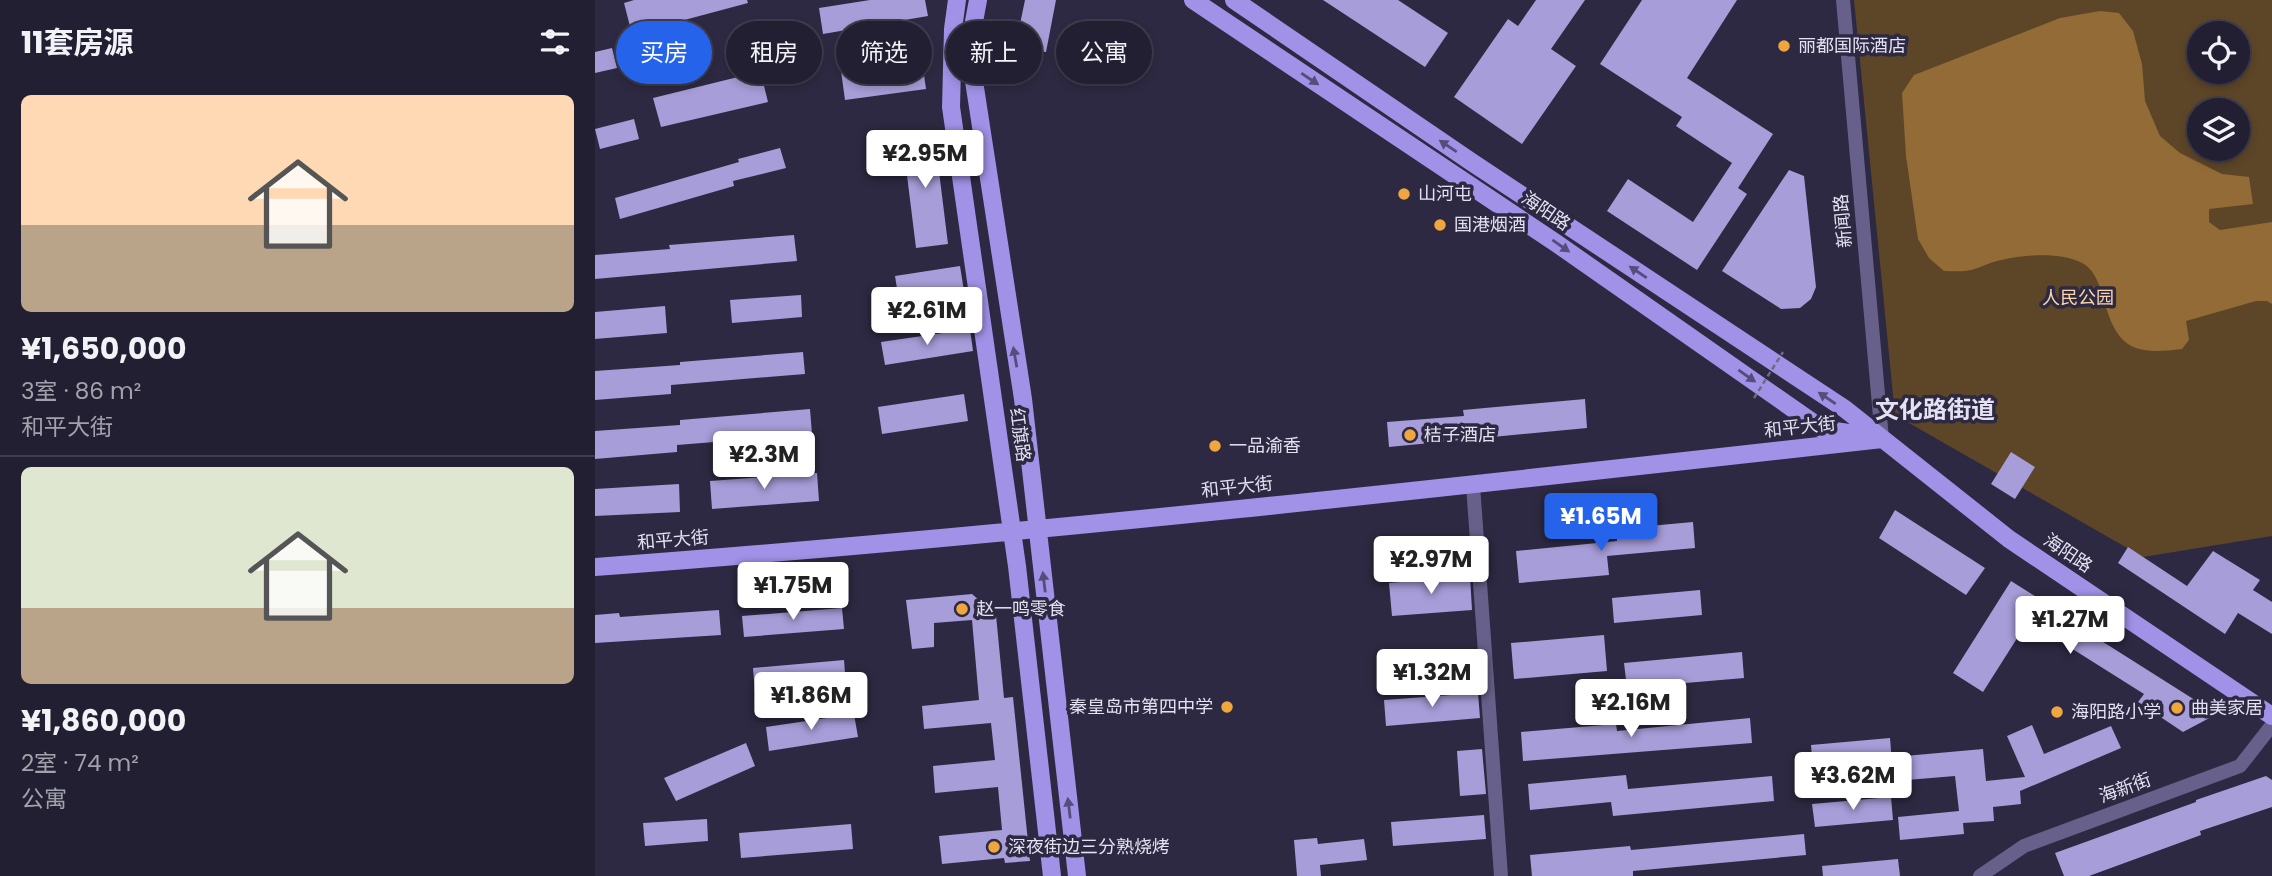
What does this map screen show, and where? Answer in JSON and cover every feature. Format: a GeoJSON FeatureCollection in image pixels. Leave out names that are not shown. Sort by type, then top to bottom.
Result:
{"type":"FeatureCollection","features":[{"type":"Feature","properties":{"kind":"main road","name":"红旗路"},"geometry":{"type":"LineString","coordinates":[[957,0],[951,107],[1012,531],[1052,876]]}},
{"type":"Feature","properties":{"kind":"main road"},"geometry":{"type":"LineString","coordinates":[[978,0],[974,27],[974,81],[1023,399],[1077,876]]}},
{"type":"Feature","properties":{"kind":"main road","name":"海阳路"},"geometry":{"type":"LineString","coordinates":[[1193,0],[1556,243],[1822,429],[1882,439]]}},
{"type":"Feature","properties":{"kind":"main road","name":"海阳路"},"geometry":{"type":"LineString","coordinates":[[1234,0],[1473,163],[1845,409],[2009,539],[2272,716]]}},
{"type":"Feature","properties":{"kind":"main road","name":"和平大街"},"geometry":{"type":"LineString","coordinates":[[595,567],[1012,531],[1473,485],[1882,439]]}},
{"type":"Feature","properties":{"kind":"street","name":"新闻路"},"geometry":{"type":"LineString","coordinates":[[1843,0],[1882,439]]}},
{"type":"Feature","properties":{"kind":"street"},"geometry":{"type":"LineString","coordinates":[[1473,485],[1501,876]]}},
{"type":"Feature","properties":{"kind":"street","name":"海新街"},"geometry":{"type":"LineString","coordinates":[[1980,876],[2024,846],[2241,766],[2272,725]]}},
{"type":"Feature","properties":{"kind":"path"},"geometry":{"type":"LineString","coordinates":[[1754,398],[1783,352]]}},
{"type":"Feature","properties":{"kind":"green space","name":"人民公园"},"geometry":{"type":"Polygon","coordinates":[[[1854,0],[2272,0],[2272,536],[2143,557],[1895,415],[1854,0]]]}},
{"type":"Feature","properties":{"kind":"shaded area"},"geometry":{"type":"Polygon","coordinates":[[[2100,11],[2119,13],[2133,31],[2142,64],[2145,101],[2160,136],[2187,156],[2187,161],[2196,161],[2222,174],[2249,177],[2253,204],[2209,209],[2209,222],[2220,230],[2272,222],[2272,304],[2256,301],[2186,321],[2189,340],[2182,349],[2149,351],[2127,343],[2119,336],[2092,272],[2086,265],[2073,259],[2052,256],[2017,257],[1968,271],[1944,271],[1929,258],[1918,239],[1906,156],[1902,93],[1914,75],[2060,18],[2100,11]]]}},
{"type":"Feature","properties":{"kind":"building"},"geometry":{"type":"Polygon","coordinates":[[[634,0],[747,0],[748,3],[681,21],[629,21],[624,3],[634,0]]]}},
{"type":"Feature","properties":{"kind":"building"},"geometry":{"type":"Polygon","coordinates":[[[870,0],[925,0],[928,16],[899,21],[836,21],[836,32],[823,34],[819,8],[870,0]]]}},
{"type":"Feature","properties":{"kind":"building"},"geometry":{"type":"Polygon","coordinates":[[[1025,0],[1056,0],[1046,52],[1042,51],[1042,21],[1021,21],[1025,0]]]}},
{"type":"Feature","properties":{"kind":"building"},"geometry":{"type":"Polygon","coordinates":[[[1323,0],[1398,0],[1448,33],[1425,67],[1323,0]]]}},
{"type":"Feature","properties":{"kind":"building"},"geometry":{"type":"Polygon","coordinates":[[[1536,0],[1585,0],[1551,49],[1576,66],[1522,144],[1454,97],[1508,19],[1518,26],[1536,0]]]}},
{"type":"Feature","properties":{"kind":"building"},"geometry":{"type":"Polygon","coordinates":[[[1642,0],[1737,0],[1687,78],[1773,134],[1738,188],[1747,194],[1697,270],[1607,211],[1628,179],[1693,222],[1732,163],[1676,126],[1682,117],[1600,64],[1642,0]]]}},
{"type":"Feature","properties":{"kind":"building"},"geometry":{"type":"Polygon","coordinates":[[[612,48],[616,68],[595,73],[595,52],[612,48]]]}},
{"type":"Feature","properties":{"kind":"building"},"geometry":{"type":"Polygon","coordinates":[[[726,80],[726,84],[764,84],[768,102],[661,127],[653,98],[726,80]]]}},
{"type":"Feature","properties":{"kind":"building"},"geometry":{"type":"Polygon","coordinates":[[[843,84],[925,84],[926,89],[845,100],[843,84]]]}},
{"type":"Feature","properties":{"kind":"building"},"geometry":{"type":"Polygon","coordinates":[[[634,119],[639,139],[600,149],[595,129],[634,119]]]}},
{"type":"Feature","properties":{"kind":"building"},"geometry":{"type":"Polygon","coordinates":[[[934,131],[948,244],[916,248],[902,135],[934,131]]]}},
{"type":"Feature","properties":{"kind":"building"},"geometry":{"type":"Polygon","coordinates":[[[780,148],[786,168],[733,181],[734,186],[620,219],[615,198],[780,148]]]}},
{"type":"Feature","properties":{"kind":"building"},"geometry":{"type":"Polygon","coordinates":[[[1789,170],[1804,176],[1816,287],[1811,299],[1800,308],[1781,309],[1722,271],[1789,170]]]}},
{"type":"Feature","properties":{"kind":"building"},"geometry":{"type":"Polygon","coordinates":[[[794,235],[797,261],[595,279],[595,255],[670,249],[669,245],[794,235]]]}},
{"type":"Feature","properties":{"kind":"building"},"geometry":{"type":"Polygon","coordinates":[[[960,266],[964,291],[899,301],[895,276],[960,266]]]}},
{"type":"Feature","properties":{"kind":"building"},"geometry":{"type":"Polygon","coordinates":[[[801,295],[802,317],[732,323],[730,300],[801,295]]]}},
{"type":"Feature","properties":{"kind":"building"},"geometry":{"type":"Polygon","coordinates":[[[665,306],[667,333],[595,339],[595,312],[665,306]]]}},
{"type":"Feature","properties":{"kind":"building"},"geometry":{"type":"Polygon","coordinates":[[[970,329],[973,351],[885,365],[881,342],[970,329]]]}},
{"type":"Feature","properties":{"kind":"building"},"geometry":{"type":"Polygon","coordinates":[[[803,352],[805,374],[671,385],[671,394],[595,400],[595,371],[803,352]]]}},
{"type":"Feature","properties":{"kind":"building"},"geometry":{"type":"Polygon","coordinates":[[[964,394],[968,421],[882,434],[878,407],[964,394]]]}},
{"type":"Feature","properties":{"kind":"building"},"geometry":{"type":"Polygon","coordinates":[[[1585,399],[1587,428],[1389,447],[1387,422],[1464,416],[1463,410],[1585,399]]]}},
{"type":"Feature","properties":{"kind":"building"},"geometry":{"type":"Polygon","coordinates":[[[810,409],[812,434],[677,445],[677,452],[595,459],[595,431],[680,425],[680,420],[810,409]]]}},
{"type":"Feature","properties":{"kind":"building"},"geometry":{"type":"Polygon","coordinates":[[[2011,452],[2035,467],[2015,499],[1991,484],[2011,452]]]}},
{"type":"Feature","properties":{"kind":"building"},"geometry":{"type":"Polygon","coordinates":[[[817,473],[819,501],[712,509],[710,481],[817,473]]]}},
{"type":"Feature","properties":{"kind":"building"},"geometry":{"type":"Polygon","coordinates":[[[679,484],[680,512],[595,516],[595,489],[679,484]]]}},
{"type":"Feature","properties":{"kind":"building"},"geometry":{"type":"Polygon","coordinates":[[[1895,510],[1985,568],[1966,595],[1879,538],[1895,510]]]}},
{"type":"Feature","properties":{"kind":"building"},"geometry":{"type":"Polygon","coordinates":[[[1693,522],[1695,548],[1607,556],[1609,575],[1519,583],[1516,551],[1617,541],[1616,529],[1693,522]]]}},
{"type":"Feature","properties":{"kind":"building"},"geometry":{"type":"Polygon","coordinates":[[[2128,547],[2187,586],[2213,551],[2260,580],[2253,590],[2272,602],[2272,634],[2238,613],[2225,634],[2118,563],[2128,547]]]}},
{"type":"Feature","properties":{"kind":"building"},"geometry":{"type":"Polygon","coordinates":[[[1470,576],[1472,610],[1392,616],[1389,583],[1470,576]]]}},
{"type":"Feature","properties":{"kind":"building"},"geometry":{"type":"Polygon","coordinates":[[[2011,581],[2217,714],[2183,732],[2138,702],[2144,694],[2028,621],[1983,692],[1953,673],[2011,581]]]}},
{"type":"Feature","properties":{"kind":"building"},"geometry":{"type":"Polygon","coordinates":[[[1700,590],[1702,615],[1614,623],[1612,598],[1700,590]]]}},
{"type":"Feature","properties":{"kind":"building"},"geometry":{"type":"Polygon","coordinates":[[[972,594],[996,615],[1004,698],[1013,697],[1030,861],[1005,863],[1004,858],[942,864],[939,836],[1002,830],[998,787],[935,793],[933,766],[995,760],[991,723],[924,729],[922,706],[979,700],[972,620],[934,623],[934,647],[912,649],[906,600],[972,594]]]}},
{"type":"Feature","properties":{"kind":"building"},"geometry":{"type":"Polygon","coordinates":[[[842,608],[844,629],[744,637],[742,616],[842,608]]]}},
{"type":"Feature","properties":{"kind":"building"},"geometry":{"type":"Polygon","coordinates":[[[719,610],[721,635],[595,643],[595,615],[619,613],[620,617],[719,610]]]}},
{"type":"Feature","properties":{"kind":"building"},"geometry":{"type":"Polygon","coordinates":[[[1604,635],[1607,671],[1514,679],[1511,643],[1604,635]]]}},
{"type":"Feature","properties":{"kind":"building"},"geometry":{"type":"Polygon","coordinates":[[[1742,652],[1744,678],[1627,688],[1624,663],[1742,652]]]}},
{"type":"Feature","properties":{"kind":"building"},"geometry":{"type":"Polygon","coordinates":[[[844,660],[846,686],[755,693],[753,668],[844,660]]]}},
{"type":"Feature","properties":{"kind":"building"},"geometry":{"type":"Polygon","coordinates":[[[1478,693],[1480,718],[1386,726],[1384,700],[1478,693]]]}},
{"type":"Feature","properties":{"kind":"building"},"geometry":{"type":"Polygon","coordinates":[[[854,714],[858,737],[769,751],[766,727],[854,714]]]}},
{"type":"Feature","properties":{"kind":"building"},"geometry":{"type":"Polygon","coordinates":[[[1750,718],[1752,743],[1523,761],[1521,732],[1616,724],[1617,731],[1750,718]]]}},
{"type":"Feature","properties":{"kind":"building"},"geometry":{"type":"Polygon","coordinates":[[[2032,725],[2044,754],[2111,726],[2121,748],[2020,791],[2021,804],[1993,807],[1994,821],[1963,823],[1964,834],[1900,840],[1898,817],[1959,811],[1955,776],[1907,780],[1905,756],[1983,749],[1986,781],[2025,777],[2007,736],[2032,725]]]}},
{"type":"Feature","properties":{"kind":"building"},"geometry":{"type":"Polygon","coordinates":[[[1890,738],[1892,763],[1813,770],[1811,745],[1890,738]]]}},
{"type":"Feature","properties":{"kind":"building"},"geometry":{"type":"Polygon","coordinates":[[[746,743],[755,766],[676,801],[664,778],[746,743]]]}},
{"type":"Feature","properties":{"kind":"building"},"geometry":{"type":"Polygon","coordinates":[[[1482,749],[1486,794],[1460,796],[1457,751],[1482,749]]]}},
{"type":"Feature","properties":{"kind":"building"},"geometry":{"type":"Polygon","coordinates":[[[1626,775],[1628,789],[1772,776],[1774,801],[1613,816],[1611,802],[1530,810],[1528,784],[1626,775]]]}},
{"type":"Feature","properties":{"kind":"building"},"geometry":{"type":"Polygon","coordinates":[[[2266,776],[2272,780],[2272,807],[2200,831],[2201,835],[2089,876],[2064,876],[2055,853],[2266,776]]]}},
{"type":"Feature","properties":{"kind":"building"},"geometry":{"type":"Polygon","coordinates":[[[1891,797],[1893,820],[1815,827],[1812,804],[1891,797]]]}},
{"type":"Feature","properties":{"kind":"building"},"geometry":{"type":"Polygon","coordinates":[[[1484,815],[1486,839],[1393,846],[1391,822],[1484,815]]]}},
{"type":"Feature","properties":{"kind":"building"},"geometry":{"type":"Polygon","coordinates":[[[707,819],[708,841],[645,846],[643,823],[707,819]]]}},
{"type":"Feature","properties":{"kind":"building"},"geometry":{"type":"Polygon","coordinates":[[[851,824],[853,849],[741,858],[739,833],[851,824]]]}},
{"type":"Feature","properties":{"kind":"building"},"geometry":{"type":"Polygon","coordinates":[[[1804,834],[1806,855],[1633,871],[1633,876],[1532,876],[1530,855],[1630,846],[1631,850],[1804,834]]]}},
{"type":"Feature","properties":{"kind":"building"},"geometry":{"type":"Polygon","coordinates":[[[1317,838],[1318,844],[1364,839],[1367,860],[1320,865],[1321,876],[1297,876],[1294,840],[1317,838]]]}},
{"type":"Feature","properties":{"kind":"building"},"geometry":{"type":"Polygon","coordinates":[[[1898,859],[1900,876],[1823,876],[1822,866],[1898,859]]]}},
{"type":"Feature","properties":{"kind":"place","name":"丽都国际酒店"},"geometry":{"type":"Point","coordinates":[1784,46]}},
{"type":"Feature","properties":{"kind":"place","name":"山河屯"},"geometry":{"type":"Point","coordinates":[1404,194]}},
{"type":"Feature","properties":{"kind":"place","name":"国港烟酒"},"geometry":{"type":"Point","coordinates":[1440,225]}},
{"type":"Feature","properties":{"kind":"place","name":"桔子酒店"},"geometry":{"type":"Point","coordinates":[1410,435]}},
{"type":"Feature","properties":{"kind":"place","name":"一品渝香"},"geometry":{"type":"Point","coordinates":[1215,446]}},
{"type":"Feature","properties":{"kind":"place","name":"赵一鸣零食"},"geometry":{"type":"Point","coordinates":[962,609]}},
{"type":"Feature","properties":{"kind":"place","name":"秦皇岛市第四中学"},"geometry":{"type":"Point","coordinates":[1227,707]}},
{"type":"Feature","properties":{"kind":"place","name":"曲美家居"},"geometry":{"type":"Point","coordinates":[2177,708]}},
{"type":"Feature","properties":{"kind":"place","name":"海阳路小学"},"geometry":{"type":"Point","coordinates":[2057,712]}},
{"type":"Feature","properties":{"kind":"place","name":"深夜街边三分熟烧烤"},"geometry":{"type":"Point","coordinates":[994,847]}},
{"type":"Feature","properties":{"kind":"district","name":"文化路街道"},"geometry":{"type":"Point","coordinates":[1935,410]}}]}
